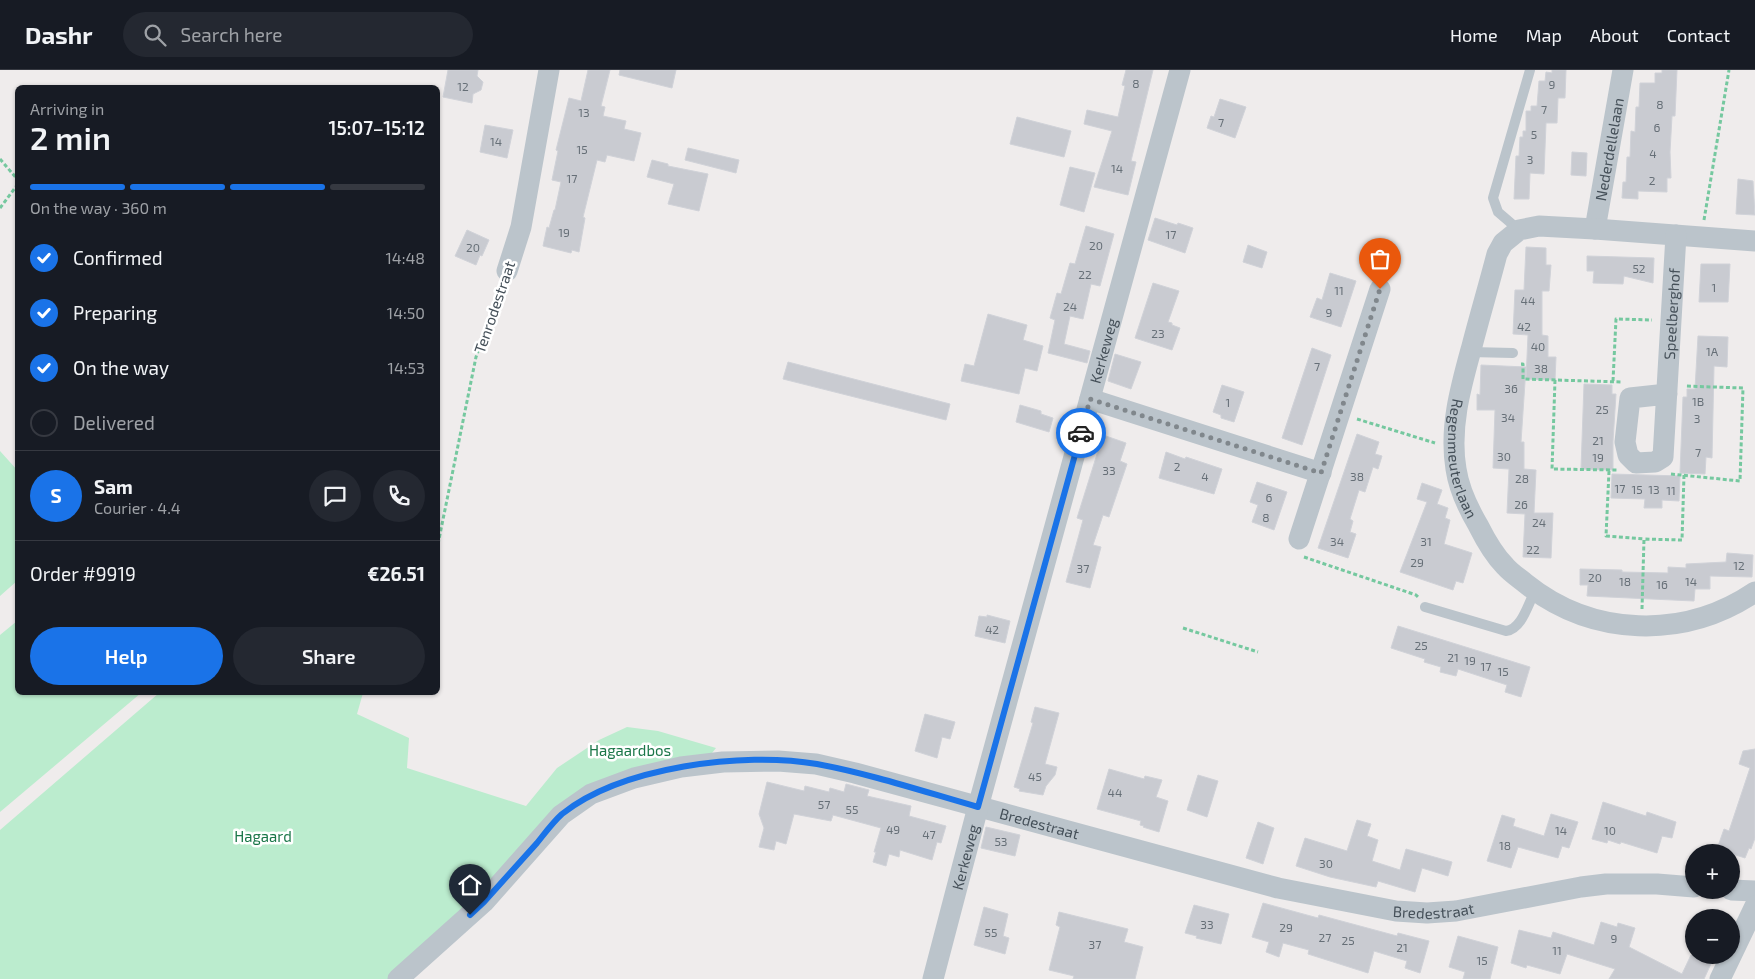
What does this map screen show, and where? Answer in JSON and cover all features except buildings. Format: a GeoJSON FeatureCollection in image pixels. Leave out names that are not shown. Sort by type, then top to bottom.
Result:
{"type":"FeatureCollection","features":[{"type":"Feature","properties":{"kind":"street","name":"Tenrodestraat"},"geometry":{"type":"LineString","coordinates":[[507,270],[521,227],[549,70]]}},
{"type":"Feature","properties":{"kind":"street","name":"Kerkeweg"},"geometry":{"type":"LineString","coordinates":[[933,979],[978,807],[1180,70]]}},
{"type":"Feature","properties":{"kind":"street","name":"Nederdellelaan"},"geometry":{"type":"LineString","coordinates":[[1595,229],[1623,70]]}},
{"type":"Feature","properties":{"kind":"street"},"geometry":{"type":"LineString","coordinates":[[1519,230],[1538,226],[1755,241]]}},
{"type":"Feature","properties":{"kind":"street","name":"Regenmeuterlaan"},"geometry":{"type":"LineString","coordinates":[[1519,230],[1504,243],[1497,254],[1457,405],[1454,436],[1456,469],[1466,504],[1485,538],[1505,567],[1535,591],[1576,613],[1618,625],[1653,626],[1690,621],[1723,609],[1755,592]]}},
{"type":"Feature","properties":{"kind":"street","name":"Speelberghof"},"geometry":{"type":"LineString","coordinates":[[1636,463],[1655,462],[1663,457],[1676,235]]}},
{"type":"Feature","properties":{"kind":"street"},"geometry":{"type":"LineString","coordinates":[[1298,547],[1380,289]]}},
{"type":"Feature","properties":{"kind":"street"},"geometry":{"type":"LineString","coordinates":[[1636,463],[1628,455],[1625,442],[1630,398],[1667,390]]}},
{"type":"Feature","properties":{"kind":"street"},"geometry":{"type":"LineString","coordinates":[[1090,399],[1321,473]]}},
{"type":"Feature","properties":{"kind":"street","name":"Bredestraat"},"geometry":{"type":"LineString","coordinates":[[398,979],[484,902],[561,815],[591,794],[634,778],[681,767],[715,763],[778,760],[816,764],[1278,888],[1396,911],[1456,911],[1606,884],[1685,886]]}},
{"type":"Feature","properties":{"kind":"street"},"geometry":{"type":"LineString","coordinates":[[1740,890],[1755,891]]}},
{"type":"Feature","properties":{"kind":"street"},"geometry":{"type":"LineString","coordinates":[[1720,979],[1755,906]]}},
{"type":"Feature","properties":{"kind":"lane"},"geometry":{"type":"LineString","coordinates":[[1519,230],[1498,212],[1493,198],[1530,70]]}},
{"type":"Feature","properties":{"kind":"lane"},"geometry":{"type":"LineString","coordinates":[[1470,352],[1513,353]]}},
{"type":"Feature","properties":{"kind":"lane"},"geometry":{"type":"LineString","coordinates":[[1425,607],[1506,631],[1512,630],[1518,624],[1535,591]]}},
{"type":"Feature","properties":{"kind":"path"},"geometry":{"type":"LineString","coordinates":[[1701,238],[1729,70]]}},
{"type":"Feature","properties":{"kind":"path"},"geometry":{"type":"LineString","coordinates":[[0,159],[15,178]]}},
{"type":"Feature","properties":{"kind":"path"},"geometry":{"type":"LineString","coordinates":[[0,208],[15,186]]}},
{"type":"Feature","properties":{"kind":"path","name":"Tenrodestraat"},"geometry":{"type":"LineString","coordinates":[[440,534],[476,357],[507,270]]}},
{"type":"Feature","properties":{"kind":"path"},"geometry":{"type":"LineString","coordinates":[[1613,381],[1616,320],[1671,321]]}},
{"type":"Feature","properties":{"kind":"path"},"geometry":{"type":"LineString","coordinates":[[1513,353],[1520,364],[1523,364],[1523,379],[1620,381],[1625,386],[1630,398]]}},
{"type":"Feature","properties":{"kind":"path"},"geometry":{"type":"LineString","coordinates":[[1555,380],[1552,469],[1635,470],[1636,463]]}},
{"type":"Feature","properties":{"kind":"path"},"geometry":{"type":"LineString","coordinates":[[1664,473],[1740,481],[1743,388],[1667,390]]}},
{"type":"Feature","properties":{"kind":"path"},"geometry":{"type":"LineString","coordinates":[[1340,414],[1426,440]]}},
{"type":"Feature","properties":{"kind":"path"},"geometry":{"type":"LineString","coordinates":[[1609,470],[1606,536],[1644,539],[1682,540],[1684,475]]}},
{"type":"Feature","properties":{"kind":"path"},"geometry":{"type":"LineString","coordinates":[[1642,626],[1644,539]]}},
{"type":"Feature","properties":{"kind":"path"},"geometry":{"type":"LineString","coordinates":[[1298,547],[1416,595],[1425,607]]}},
{"type":"Feature","properties":{"kind":"path"},"geometry":{"type":"LineString","coordinates":[[1183,628],[1258,652]]}},
{"type":"Feature","properties":{"kind":"green space"},"geometry":{"type":"Polygon","coordinates":[[[0,451],[15,468],[15,583],[0,596],[0,451]]]}},
{"type":"Feature","properties":{"kind":"green space"},"geometry":{"type":"Polygon","coordinates":[[[15,623],[15,695],[139,695],[0,812],[0,635],[15,623]]]}},
{"type":"Feature","properties":{"kind":"green space","name":"Hagaard"},"geometry":{"type":"Polygon","coordinates":[[[157,695],[362,695],[357,714],[409,738],[407,768],[526,806],[557,768],[599,740],[627,727],[658,731],[716,748],[708,758],[587,788],[482,898],[390,979],[0,979],[0,830],[157,695]]]}},
{"type":"Feature","properties":{"kind":"way so far"},"geometry":{"type":"LineString","coordinates":[[1081,433],[1090,399],[1321,473],[1380,289]]}},
{"type":"Feature","properties":{"kind":"route"},"geometry":{"type":"LineString","coordinates":[[470,915],[484,902],[561,815],[591,794],[634,778],[681,767],[734,761],[778,760],[816,764],[978,807],[1081,433]]}},
{"type":"Feature","properties":{"kind":"park label","name":"Hagaardbos"},"geometry":{"type":"Point","coordinates":[630,750]}}]}
